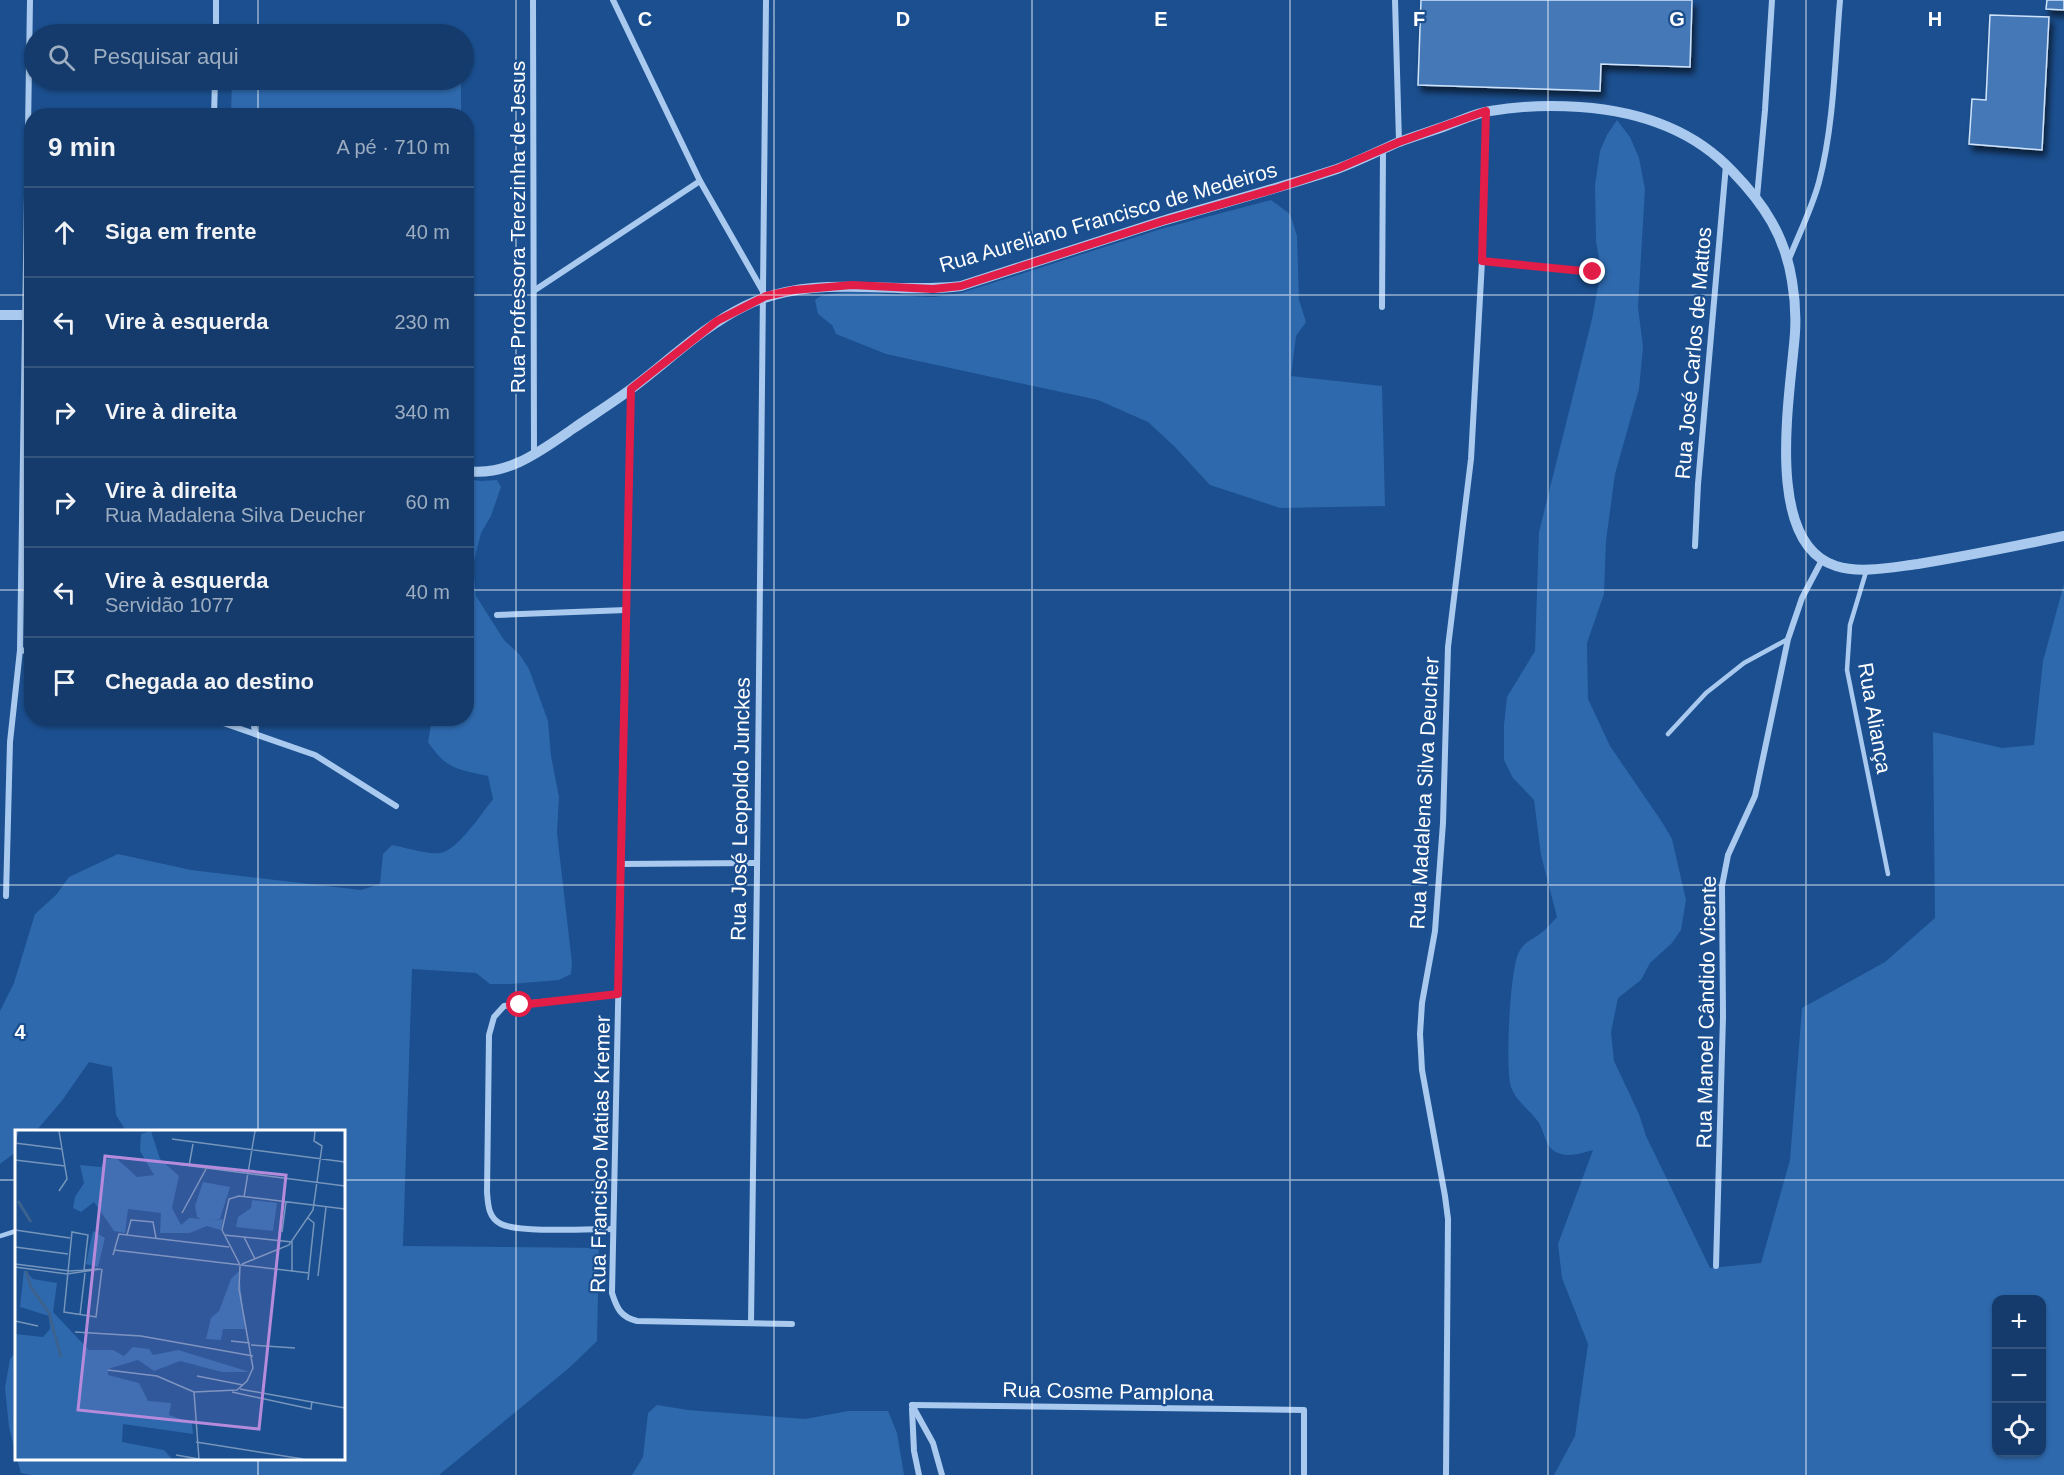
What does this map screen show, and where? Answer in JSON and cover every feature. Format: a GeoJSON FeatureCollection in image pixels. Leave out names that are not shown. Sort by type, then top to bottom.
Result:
{"type":"FeatureCollection","features":[{"type":"Feature","properties":{"kind":"street"},"geometry":{"type":"LineString","coordinates":[[30,0],[30,24]]}},
{"type":"Feature","properties":{"kind":"street"},"geometry":{"type":"LineString","coordinates":[[216,0],[216,24]]}},
{"type":"Feature","properties":{"kind":"street","name":"Rua Professora Terezinha de Jesus"},"geometry":{"type":"LineString","coordinates":[[533,0],[534,455]]}},
{"type":"Feature","properties":{"kind":"street"},"geometry":{"type":"LineString","coordinates":[[613,0],[700,181],[766,296]]}},
{"type":"Feature","properties":{"kind":"street","name":"Rua José Leopoldo Junckes"},"geometry":{"type":"LineString","coordinates":[[751,1323],[766,296],[766,0]]}},
{"type":"Feature","properties":{"kind":"street"},"geometry":{"type":"LineString","coordinates":[[1395,0],[1399,142]]}},
{"type":"Feature","properties":{"kind":"street"},"geometry":{"type":"LineString","coordinates":[[1757,197],[1772,0]]}},
{"type":"Feature","properties":{"kind":"street"},"geometry":{"type":"LineString","coordinates":[[1788,260],[1818,186],[1822,167],[1831,105],[1840,0]]}},
{"type":"Feature","properties":{"kind":"street"},"geometry":{"type":"LineString","coordinates":[[29,90],[29,108]]}},
{"type":"Feature","properties":{"kind":"street"},"geometry":{"type":"LineString","coordinates":[[214,108],[215,90]]}},
{"type":"Feature","properties":{"kind":"street","name":"Rua Aureliano Francisco de Medeiros"},"geometry":{"type":"LineString","coordinates":[[474,471],[494,471],[534,455],[631,389],[717,321],[766,296],[794,290],[852,285],[933,289],[961,286],[1163,221],[1339,168],[1399,142],[1486,111],[1511,108],[1578,107],[1637,115],[1662,123],[1689,137],[1726,164],[1757,197],[1779,236],[1788,260],[1795,307],[1795,332],[1785,434],[1789,489],[1800,533],[1807,547],[1822,560]]}},
{"type":"Feature","properties":{"kind":"street","name":"Rua Madalena Silva Deucher"},"geometry":{"type":"LineString","coordinates":[[1446,1475],[1448,1219],[1422,1070],[1420,1034],[1422,1004],[1435,931],[1443,823],[1448,646],[1471,459],[1482,261],[1486,111]]}},
{"type":"Feature","properties":{"kind":"street"},"geometry":{"type":"LineString","coordinates":[[1382,307],[1383,150]]}},
{"type":"Feature","properties":{"kind":"street","name":"Rua José Carlos de Mattos"},"geometry":{"type":"LineString","coordinates":[[1695,546],[1699,472],[1726,164]]}},
{"type":"Feature","properties":{"kind":"street"},"geometry":{"type":"LineString","coordinates":[[535,290],[700,181]]}},
{"type":"Feature","properties":{"kind":"street"},"geometry":{"type":"LineString","coordinates":[[1482,261],[1593,272]]}},
{"type":"Feature","properties":{"kind":"street"},"geometry":{"type":"LineString","coordinates":[[0,315],[24,315]]}},
{"type":"Feature","properties":{"kind":"street","name":"Rua Francisco Matias Kremer"},"geometry":{"type":"LineString","coordinates":[[631,389],[612,1293],[620,1312],[627,1318],[638,1321],[792,1324]]}},
{"type":"Feature","properties":{"kind":"street"},"geometry":{"type":"LineString","coordinates":[[6,896],[10,742],[20,650],[24,482]]}},
{"type":"Feature","properties":{"kind":"street"},"geometry":{"type":"LineString","coordinates":[[1822,560],[1837,566],[1867,569],[1931,562],[2064,536]]}},
{"type":"Feature","properties":{"kind":"street","name":"Rua Manoel Cândido Vicente"},"geometry":{"type":"LineString","coordinates":[[1716,1266],[1723,1027],[1722,886],[1728,855],[1752,803],[1759,781],[1788,639],[1802,598],[1822,560]]}},
{"type":"Feature","properties":{"kind":"street"},"geometry":{"type":"LineString","coordinates":[[496,615],[626,610]]}},
{"type":"Feature","properties":{"kind":"street"},"geometry":{"type":"LineString","coordinates":[[20,650],[24,651]]}},
{"type":"Feature","properties":{"kind":"street"},"geometry":{"type":"LineString","coordinates":[[232,726],[315,755],[396,806]]}},
{"type":"Feature","properties":{"kind":"street"},"geometry":{"type":"LineString","coordinates":[[254,726],[255,734]]}},
{"type":"Feature","properties":{"kind":"street"},"geometry":{"type":"LineString","coordinates":[[0,792],[9,793]]}},
{"type":"Feature","properties":{"kind":"street"},"geometry":{"type":"LineString","coordinates":[[621,864],[756,863]]}},
{"type":"Feature","properties":{"kind":"street"},"geometry":{"type":"LineString","coordinates":[[613,1229],[517,1228],[500,1224],[489,1213],[487,1192],[489,1035],[494,1017],[504,1006],[618,994]]}},
{"type":"Feature","properties":{"kind":"street"},"geometry":{"type":"LineString","coordinates":[[912,1405],[914,1451],[919,1475]]}},
{"type":"Feature","properties":{"kind":"street"},"geometry":{"type":"LineString","coordinates":[[912,1405],[933,1443],[942,1475]]}},
{"type":"Feature","properties":{"kind":"street","name":"Rua Cosme Pamplona"},"geometry":{"type":"LineString","coordinates":[[912,1405],[1304,1410],[1304,1475]]}},
{"type":"Feature","properties":{"kind":"lane","name":"Rua Aliança"},"geometry":{"type":"LineString","coordinates":[[1867,569],[1850,625],[1847,670],[1888,874]]}},
{"type":"Feature","properties":{"kind":"lane"},"geometry":{"type":"LineString","coordinates":[[1668,734],[1706,693],[1744,663],[1788,639]]}},
{"type":"Feature","properties":{"kind":"lane"},"geometry":{"type":"LineString","coordinates":[[0,1236],[15,1231]]}},
{"type":"Feature","properties":{"kind":"shaded area"},"geometry":{"type":"Polygon","coordinates":[[[232,90],[461,90],[461,108],[231,108],[232,90]]]}},
{"type":"Feature","properties":{"kind":"shaded area"},"geometry":{"type":"Polygon","coordinates":[[[1617,120],[1630,137],[1639,158],[1645,189],[1638,307],[1643,347],[1639,389],[1615,474],[1606,541],[1604,594],[1587,643],[1588,699],[1610,746],[1672,839],[1686,900],[1681,930],[1672,943],[1650,963],[1641,980],[1618,998],[1611,1032],[1614,1061],[1639,1114],[1646,1136],[1710,1268],[1761,1263],[1790,1160],[1802,1008],[1885,962],[1935,918],[1933,732],[2002,748],[2034,745],[2043,661],[2064,584],[2064,1475],[1554,1475],[1575,1436],[1588,1344],[1562,1278],[1558,1244],[1593,1150],[1568,1155],[1554,1151],[1547,1142],[1539,1123],[1511,1087],[1508,1042],[1515,964],[1523,946],[1557,917],[1541,855],[1534,800],[1513,778],[1504,760],[1504,725],[1507,697],[1535,651],[1539,532],[1592,319],[1601,270],[1596,241],[1595,185],[1600,151],[1617,120]]]}},
{"type":"Feature","properties":{"kind":"shaded area"},"geometry":{"type":"Polygon","coordinates":[[[1271,200],[1290,214],[1297,236],[1299,300],[1306,322],[1296,336],[1291,376],[1382,386],[1385,506],[1280,508],[1210,485],[1148,422],[1098,400],[886,354],[836,334],[832,325],[818,314],[815,300],[824,295],[853,292],[934,297],[961,293],[1164,228],[1271,200]]]}},
{"type":"Feature","properties":{"kind":"shaded area"},"geometry":{"type":"Polygon","coordinates":[[[474,480],[497,480],[501,487],[491,516],[481,533],[474,561],[474,480]]]}},
{"type":"Feature","properties":{"kind":"shaded area"},"geometry":{"type":"Polygon","coordinates":[[[474,575],[476,596],[504,640],[520,655],[529,669],[548,721],[551,756],[559,797],[557,833],[572,963],[571,974],[559,980],[490,984],[476,973],[412,969],[403,1246],[599,1248],[597,1341],[569,1368],[439,1475],[30,1475],[21,1473],[17,1460],[345,1460],[345,1130],[125,1130],[116,1115],[112,1067],[89,1062],[61,1102],[37,1130],[15,1130],[15,1153],[0,1164],[0,1011],[14,983],[35,914],[56,895],[69,877],[118,854],[191,870],[361,890],[380,884],[383,854],[392,845],[423,852],[447,851],[469,830],[493,799],[488,776],[454,767],[441,758],[428,742],[431,726],[474,726],[474,575]]]}},
{"type":"Feature","properties":{"kind":"shaded area"},"geometry":{"type":"Polygon","coordinates":[[[15,1353],[15,1452],[9,1427],[5,1388],[10,1359],[15,1353]]]}},
{"type":"Feature","properties":{"kind":"shaded area"},"geometry":{"type":"Polygon","coordinates":[[[657,1405],[688,1410],[805,1419],[848,1411],[888,1411],[897,1433],[904,1475],[632,1475],[643,1457],[648,1413],[657,1405]]]}},
{"type":"Feature","properties":{"kind":"building"},"geometry":{"type":"Polygon","coordinates":[[[1421,0],[1692,0],[1690,67],[1601,64],[1600,91],[1418,85],[1421,0]]]}},
{"type":"Feature","properties":{"kind":"building"},"geometry":{"type":"Polygon","coordinates":[[[2047,0],[2064,0],[2064,10],[2046,9],[2047,0]]]}},
{"type":"Feature","properties":{"kind":"building"},"geometry":{"type":"Polygon","coordinates":[[[1990,15],[2049,17],[2042,150],[1969,144],[1972,99],[1986,100],[1990,15]]]}},
{"type":"Feature","properties":{"kind":"route"},"geometry":{"type":"LineString","coordinates":[[520,1005],[618,994],[631,389],[717,321],[766,296],[794,290],[852,285],[933,289],[961,286],[1163,221],[1339,168],[1399,142],[1486,111],[1482,261],[1593,272]]}}]}
